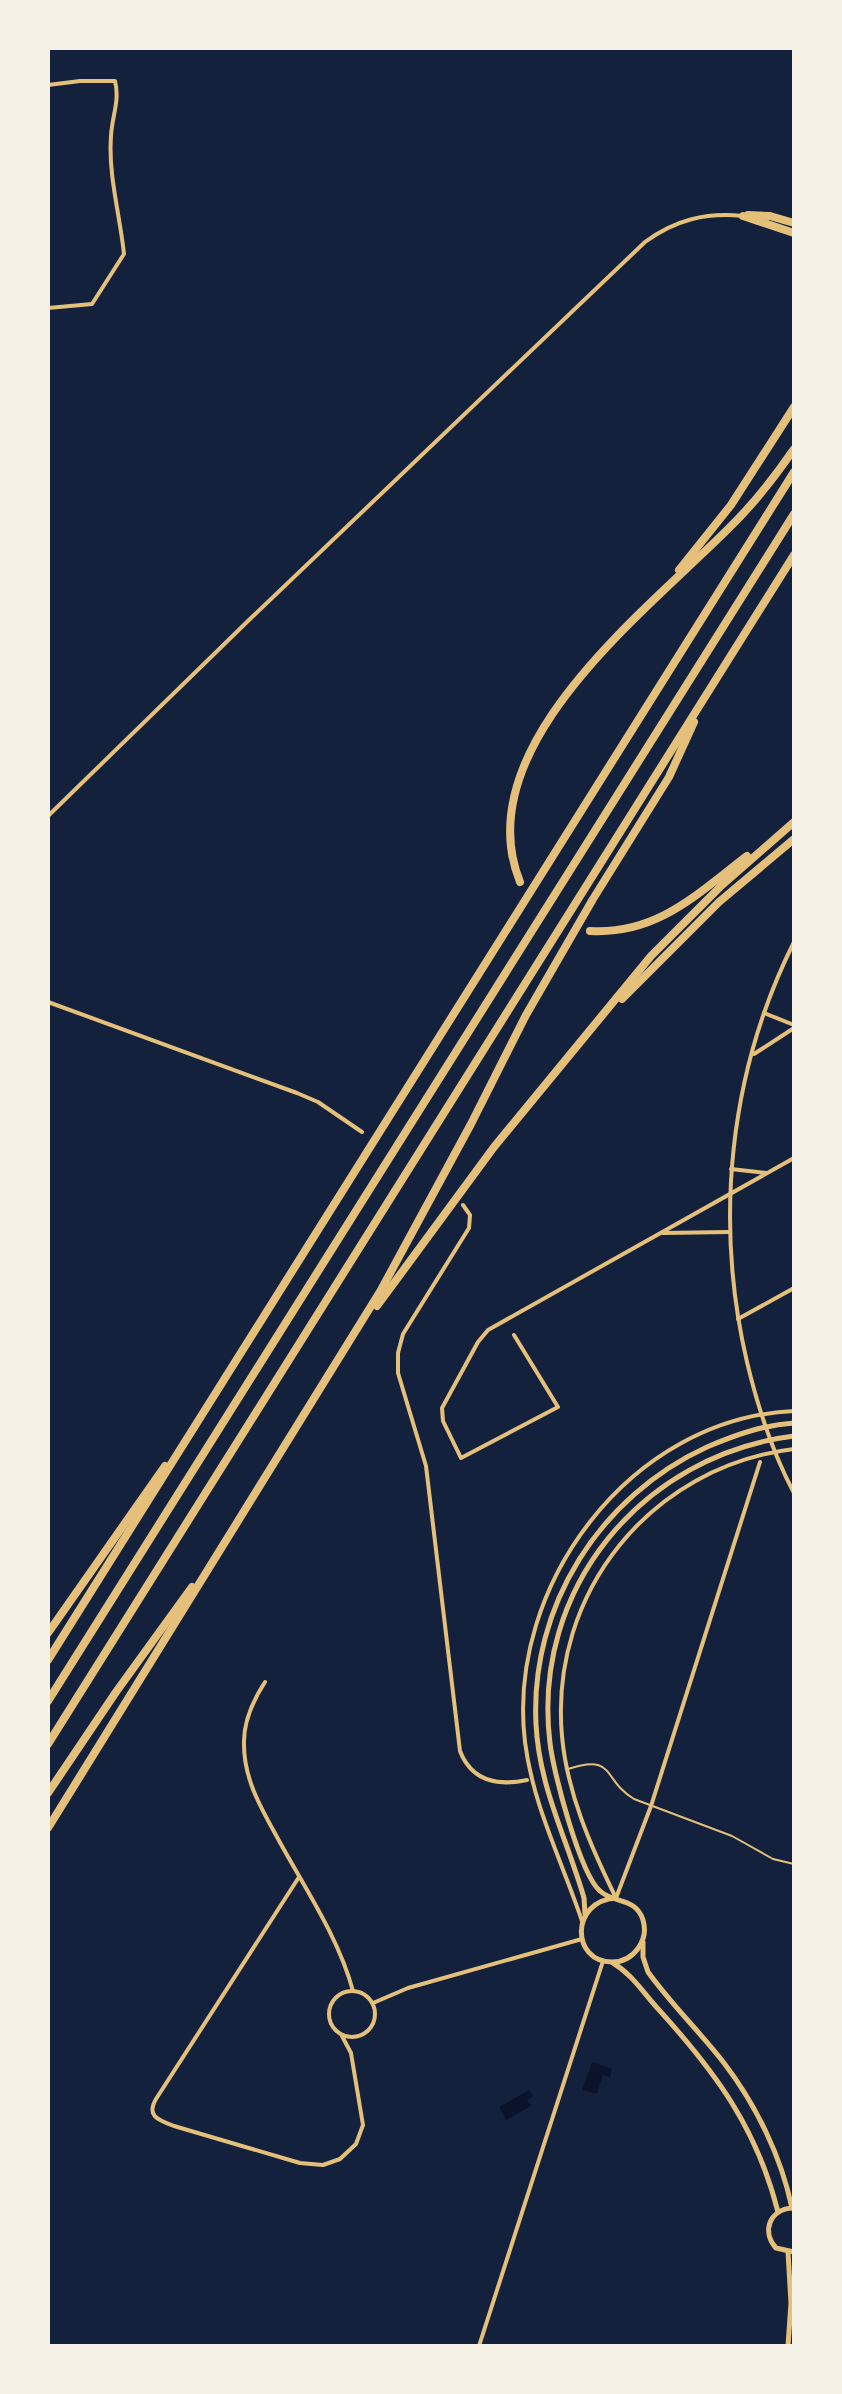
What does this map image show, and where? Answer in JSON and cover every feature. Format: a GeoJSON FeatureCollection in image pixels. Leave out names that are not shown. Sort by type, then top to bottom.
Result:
{"type":"FeatureCollection","features":[{"type":"Feature","properties":{"kind":"highway"},"geometry":{"type":"LineString","coordinates":[[743,216],[770,216],[794,223]]}},
{"type":"Feature","properties":{"kind":"highway"},"geometry":{"type":"LineString","coordinates":[[743,216],[794,233]]}},
{"type":"Feature","properties":{"kind":"highway"},"geometry":{"type":"LineString","coordinates":[[646,609],[722,518],[794,407]]}},
{"type":"Feature","properties":{"kind":"highway"},"geometry":{"type":"LineString","coordinates":[[520,882],[512,856],[510,820],[517,783],[528,754],[552,712],[646,609],[750,506],[794,449]]}},
{"type":"Feature","properties":{"kind":"highway"},"geometry":{"type":"LineString","coordinates":[[48,1660],[794,472]]}},
{"type":"Feature","properties":{"kind":"highway"},"geometry":{"type":"LineString","coordinates":[[48,1701],[794,514]]}},
{"type":"Feature","properties":{"kind":"highway"},"geometry":{"type":"LineString","coordinates":[[48,1744],[794,555]]}},
{"type":"Feature","properties":{"kind":"highway"},"geometry":{"type":"LineString","coordinates":[[48,1828],[350,1342],[411,1237],[526,1015],[669,777],[708,692]]}},
{"type":"Feature","properties":{"kind":"highway"},"geometry":{"type":"LineString","coordinates":[[350,1342],[494,1147],[651,956],[722,885],[794,821]]}},
{"type":"Feature","properties":{"kind":"highway"},"geometry":{"type":"LineString","coordinates":[[590,931],[622,931],[660,919],[794,821]]}},
{"type":"Feature","properties":{"kind":"highway"},"geometry":{"type":"LineString","coordinates":[[588,1034],[710,911],[794,839]]}},
{"type":"Feature","properties":{"kind":"highway"},"geometry":{"type":"LineString","coordinates":[[48,1633],[234,1367]]}},
{"type":"Feature","properties":{"kind":"highway"},"geometry":{"type":"LineString","coordinates":[[48,1793],[145,1649],[225,1542]]}},
{"type":"Feature","properties":{"kind":"street"},"geometry":{"type":"LineString","coordinates":[[48,85],[115,81],[119,96],[111,136],[112,176],[124,254],[92,304],[48,308]]}},
{"type":"Feature","properties":{"kind":"street"},"geometry":{"type":"LineString","coordinates":[[48,816],[645,242],[664,229],[695,217],[743,216]]}},
{"type":"Feature","properties":{"kind":"street"},"geometry":{"type":"LineString","coordinates":[[794,942],[764,1013],[752,1056],[730,1169],[729,1194],[729,1232],[738,1319],[764,1427],[794,1493]]}},
{"type":"Feature","properties":{"kind":"street"},"geometry":{"type":"LineString","coordinates":[[48,1002],[297,1093],[318,1102],[362,1132]]}},
{"type":"Feature","properties":{"kind":"street"},"geometry":{"type":"LineString","coordinates":[[764,1013],[794,1026]]}},
{"type":"Feature","properties":{"kind":"street"},"geometry":{"type":"LineString","coordinates":[[752,1056],[794,1026]]}},
{"type":"Feature","properties":{"kind":"street"},"geometry":{"type":"LineString","coordinates":[[514,1335],[558,1407],[461,1458],[443,1421],[442,1408],[482,1336],[794,1158]]}},
{"type":"Feature","properties":{"kind":"street"},"geometry":{"type":"LineString","coordinates":[[730,1169],[768,1173]]}},
{"type":"Feature","properties":{"kind":"street"},"geometry":{"type":"LineString","coordinates":[[463,1205],[470,1215],[469,1228],[403,1334],[398,1353],[398,1373],[426,1466],[460,1751],[469,1767],[486,1780],[503,1784],[527,1780]]}},
{"type":"Feature","properties":{"kind":"street"},"geometry":{"type":"LineString","coordinates":[[661,1233],[729,1232]]}},
{"type":"Feature","properties":{"kind":"street"},"geometry":{"type":"LineString","coordinates":[[738,1319],[794,1288]]}},
{"type":"Feature","properties":{"kind":"street"},"geometry":{"type":"LineString","coordinates":[[583,1918],[548,1834],[532,1779],[524,1733],[525,1676],[535,1625],[558,1569],[587,1524],[627,1482],[659,1458],[692,1439],[737,1421],[794,1411]]}},
{"type":"Feature","properties":{"kind":"street"},"geometry":{"type":"LineString","coordinates":[[643,1940],[631,1956],[612,1962],[603,1961],[590,1952],[582,1939],[585,1902],[542,1776],[536,1725],[537,1672],[549,1623],[571,1571],[597,1531],[636,1492],[667,1468],[727,1438],[764,1427],[794,1423]]}},
{"type":"Feature","properties":{"kind":"street"},"geometry":{"type":"LineString","coordinates":[[788,2346],[791,2252],[776,2248],[769,2237],[769,2223],[778,2212],[793,2208],[781,2167],[753,2108],[724,2063],[648,1972],[643,1957],[645,1931],[640,1913],[625,1900],[602,1893],[594,1885],[563,1804],[550,1745],[549,1685],[557,1639],[576,1588],[607,1539],[644,1501],[674,1479],[733,1450],[794,1436]]}},
{"type":"Feature","properties":{"kind":"street"},"geometry":{"type":"LineString","coordinates":[[616,1898],[584,1826],[567,1770],[561,1728],[561,1694],[567,1656],[581,1608],[610,1555],[653,1511],[676,1493],[735,1463],[773,1451],[794,1449]]}},
{"type":"Feature","properties":{"kind":"street"},"geometry":{"type":"LineString","coordinates":[[616,1898],[651,1806],[760,1462]]}},
{"type":"Feature","properties":{"kind":"street"},"geometry":{"type":"LineString","coordinates":[[627,1482],[636,1492]]}},
{"type":"Feature","properties":{"kind":"street"},"geometry":{"type":"LineString","coordinates":[[644,1501],[653,1511]]}},
{"type":"Feature","properties":{"kind":"street"},"geometry":{"type":"LineString","coordinates":[[265,1682],[247,1716],[245,1762],[258,1802],[340,1952],[353,1991]]}},
{"type":"Feature","properties":{"kind":"street"},"geometry":{"type":"LineString","coordinates":[[299,1877],[156,2099],[151,2109],[152,2115],[174,2126],[291,2161],[317,2165],[336,2161],[356,2144],[363,2125],[351,2053],[342,2036],[331,2025],[330,2009],[338,1996],[353,1991],[368,1997],[373,2003],[375,2017],[369,2030],[357,2037],[342,2036]]}},
{"type":"Feature","properties":{"kind":"street"},"geometry":{"type":"LineString","coordinates":[[583,1918],[598,1902],[616,1898]]}},
{"type":"Feature","properties":{"kind":"street"},"geometry":{"type":"LineString","coordinates":[[373,2003],[408,1988],[582,1939]]}},
{"type":"Feature","properties":{"kind":"street"},"geometry":{"type":"LineString","coordinates":[[479,2346],[603,1961]]}},
{"type":"Feature","properties":{"kind":"street"},"geometry":{"type":"LineString","coordinates":[[612,1962],[632,1977],[696,2051],[730,2097],[764,2164],[778,2212]]}},
{"type":"Feature","properties":{"kind":"lane"},"geometry":{"type":"LineString","coordinates":[[567,1770],[585,1764],[600,1765],[627,1795],[732,1836],[767,1857],[794,1864]]}},
{"type":"Feature","properties":{"kind":"water"},"geometry":{"type":"Polygon","coordinates":[[[592,2062],[612,2069],[610,2077],[603,2075],[597,2094],[582,2090],[592,2062]]]}},
{"type":"Feature","properties":{"kind":"water"},"geometry":{"type":"Polygon","coordinates":[[[529,2090],[533,2096],[527,2100],[531,2106],[506,2120],[499,2107],[529,2090]]]}}]}
